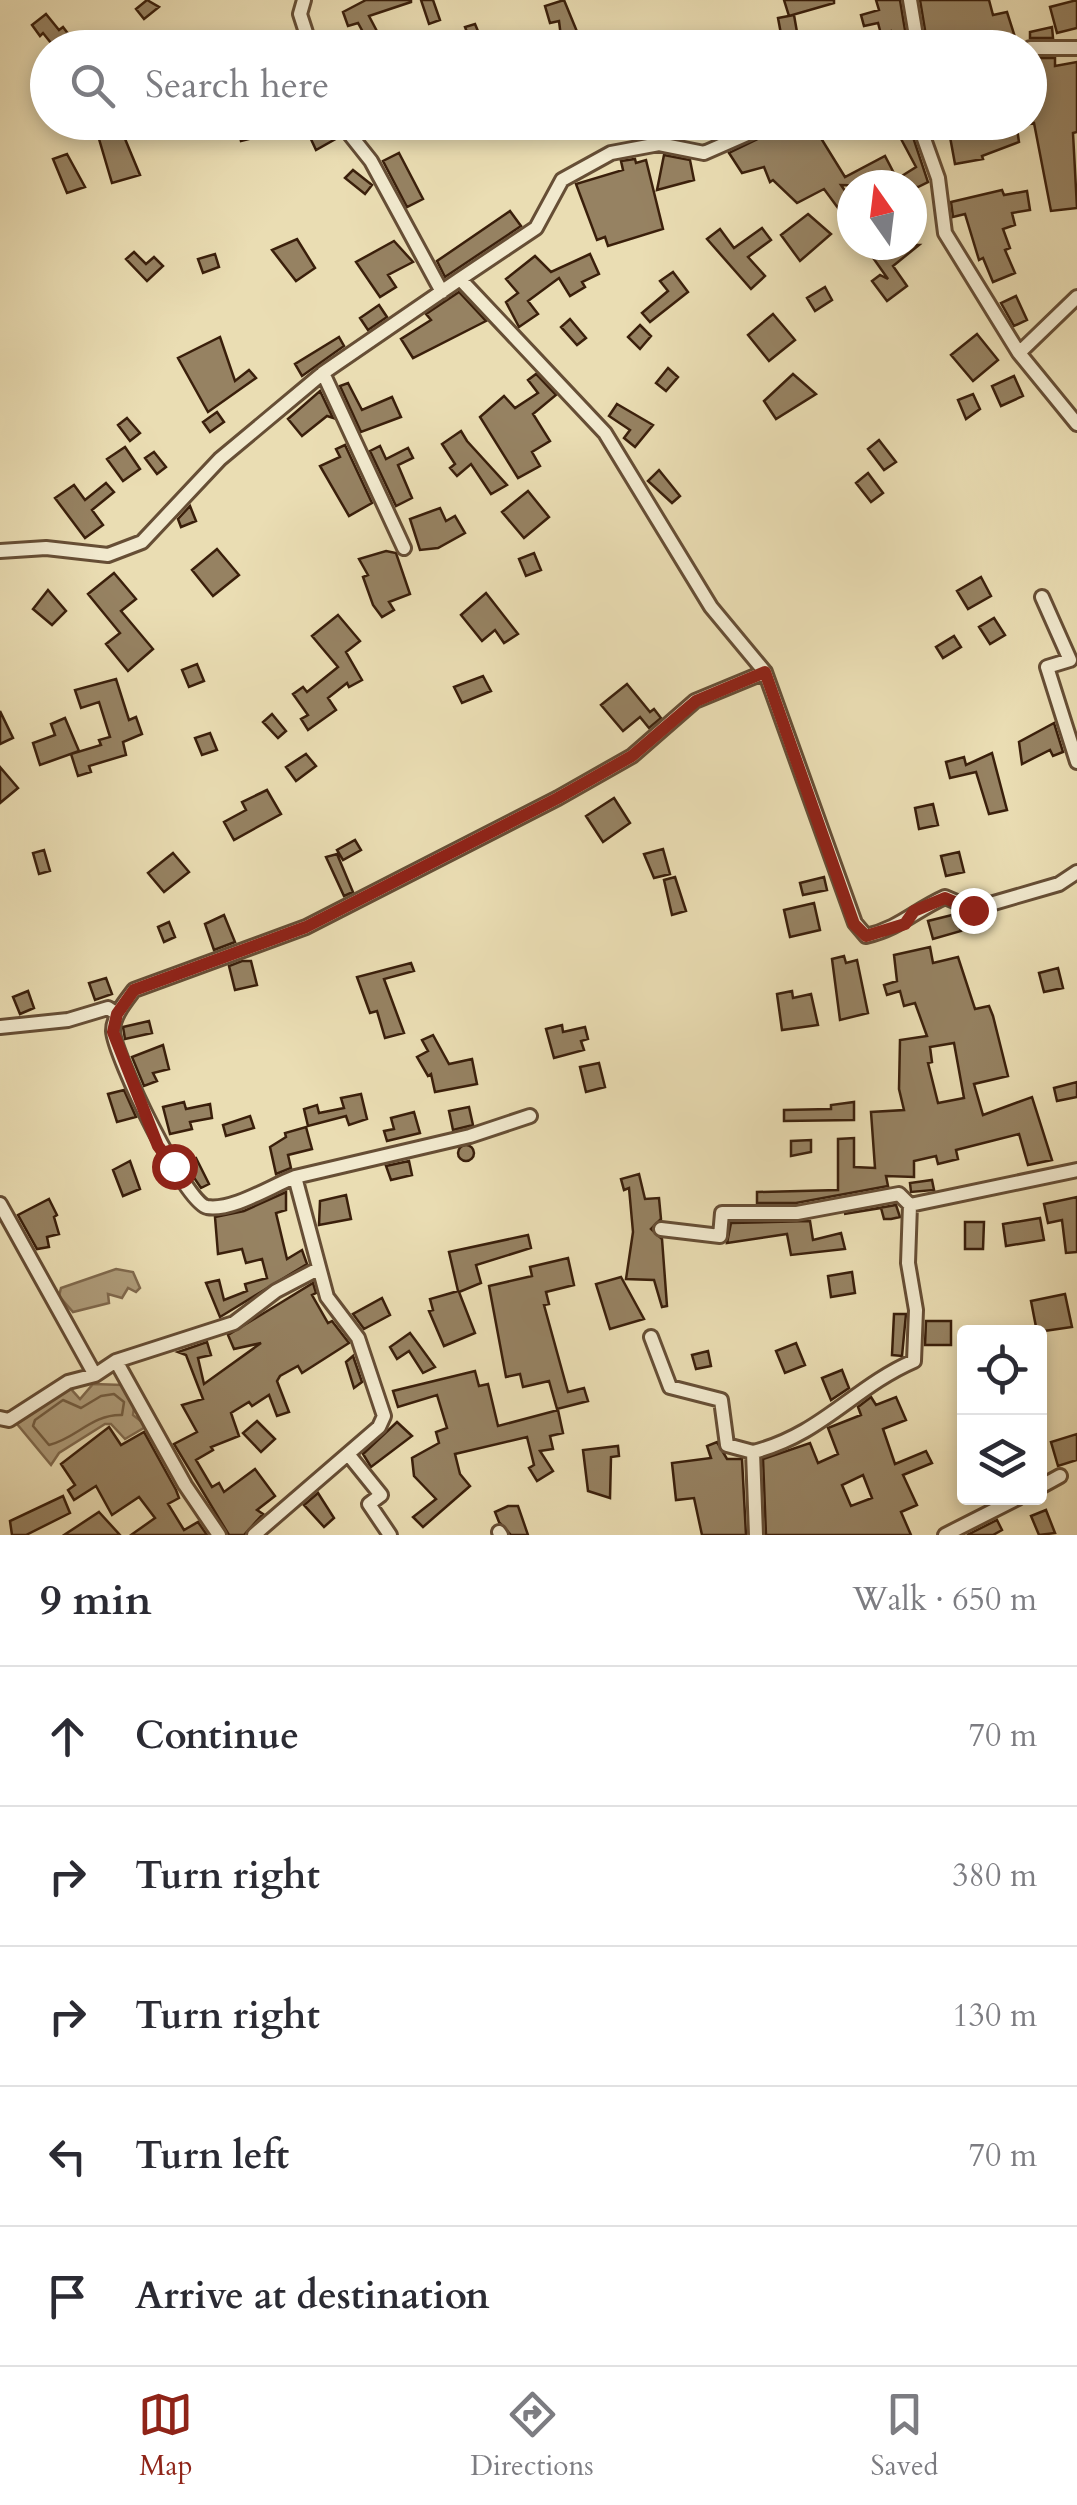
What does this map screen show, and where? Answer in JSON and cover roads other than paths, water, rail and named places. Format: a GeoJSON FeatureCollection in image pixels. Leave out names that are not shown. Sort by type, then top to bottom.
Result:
{"type":"FeatureCollection","features":[{"type":"Feature","properties":{"kind":"street"},"geometry":{"type":"LineString","coordinates":[[304,0],[300,14],[305,30]]}},
{"type":"Feature","properties":{"kind":"street"},"geometry":{"type":"LineString","coordinates":[[910,0],[915,30]]}},
{"type":"Feature","properties":{"kind":"street"},"geometry":{"type":"LineString","coordinates":[[1047,48],[1077,48]]}},
{"type":"Feature","properties":{"kind":"street"},"geometry":{"type":"LineString","coordinates":[[354,140],[371,161],[442,292]]}},
{"type":"Feature","properties":{"kind":"street"},"geometry":{"type":"LineString","coordinates":[[0,551],[46,548],[108,555],[142,542],[220,459],[323,372],[536,228],[562,180],[610,153],[659,144],[704,153],[733,140]]}},
{"type":"Feature","properties":{"kind":"street"},"geometry":{"type":"LineString","coordinates":[[924,140],[938,178],[944,232],[1019,352],[1077,424]]}},
{"type":"Feature","properties":{"kind":"street"},"geometry":{"type":"LineString","coordinates":[[460,279],[605,433],[712,607],[765,672],[854,924],[866,936],[905,924],[914,911],[945,898],[973,910],[1059,884],[1077,872]]}},
{"type":"Feature","properties":{"kind":"street"},"geometry":{"type":"LineString","coordinates":[[1019,352],[1077,297]]}},
{"type":"Feature","properties":{"kind":"street"},"geometry":{"type":"LineString","coordinates":[[323,372],[404,548]]}},
{"type":"Feature","properties":{"kind":"street"},"geometry":{"type":"LineString","coordinates":[[1042,597],[1070,660],[1047,667],[1077,762]]}},
{"type":"Feature","properties":{"kind":"street"},"geometry":{"type":"LineString","coordinates":[[530,1116],[470,1136],[295,1176],[235,1202],[208,1207],[193,1200],[158,1146],[113,1032],[117,1014],[134,990],[306,927],[558,798],[632,756],[696,701],[765,672]]}},
{"type":"Feature","properties":{"kind":"street"},"geometry":{"type":"LineString","coordinates":[[0,1027],[68,1020],[108,1008],[117,1014]]}},
{"type":"Feature","properties":{"kind":"street"},"geometry":{"type":"LineString","coordinates":[[910,1205],[1077,1170]]}},
{"type":"Feature","properties":{"kind":"street"},"geometry":{"type":"LineString","coordinates":[[254,1535],[379,1427],[384,1416],[358,1338],[333,1310],[318,1269],[295,1176]]}},
{"type":"Feature","properties":{"kind":"street"},"geometry":{"type":"LineString","coordinates":[[652,1337],[670,1387],[721,1400],[727,1444],[753,1452],[817,1428],[886,1373],[914,1361],[916,1310],[908,1263],[910,1205],[899,1194],[798,1213],[722,1212],[720,1236],[661,1230]]}},
{"type":"Feature","properties":{"kind":"street"},"geometry":{"type":"LineString","coordinates":[[0,1204],[95,1374]]}},
{"type":"Feature","properties":{"kind":"street"},"geometry":{"type":"LineString","coordinates":[[0,1418],[10,1420],[68,1382],[95,1374],[116,1361],[234,1323],[276,1290],[318,1269]]}},
{"type":"Feature","properties":{"kind":"street"},"geometry":{"type":"LineString","coordinates":[[116,1361],[184,1486],[219,1535]]}},
{"type":"Feature","properties":{"kind":"street"},"geometry":{"type":"LineString","coordinates":[[753,1452],[756,1535]]}},
{"type":"Feature","properties":{"kind":"street"},"geometry":{"type":"LineString","coordinates":[[348,1454],[381,1495],[369,1504],[390,1535]]}},
{"type":"Feature","properties":{"kind":"street"},"geometry":{"type":"LineString","coordinates":[[1047,1482],[1060,1476]]}},
{"type":"Feature","properties":{"kind":"street"},"geometry":{"type":"LineString","coordinates":[[945,1535],[1004,1505]]}},
{"type":"Feature","properties":{"kind":"water"},"geometry":{"type":"Polygon","coordinates":[[[116,1269],[133,1272],[140,1288],[136,1292],[128,1288],[122,1298],[108,1294],[109,1303],[73,1312],[59,1296],[61,1288],[116,1269]]]}},
{"type":"Feature","properties":{"kind":"water"},"geometry":{"type":"Polygon","coordinates":[[[93,1384],[123,1385],[135,1401],[133,1415],[147,1426],[125,1439],[111,1424],[105,1424],[59,1453],[51,1465],[17,1424],[70,1388],[80,1399],[93,1384]]]}}]}
